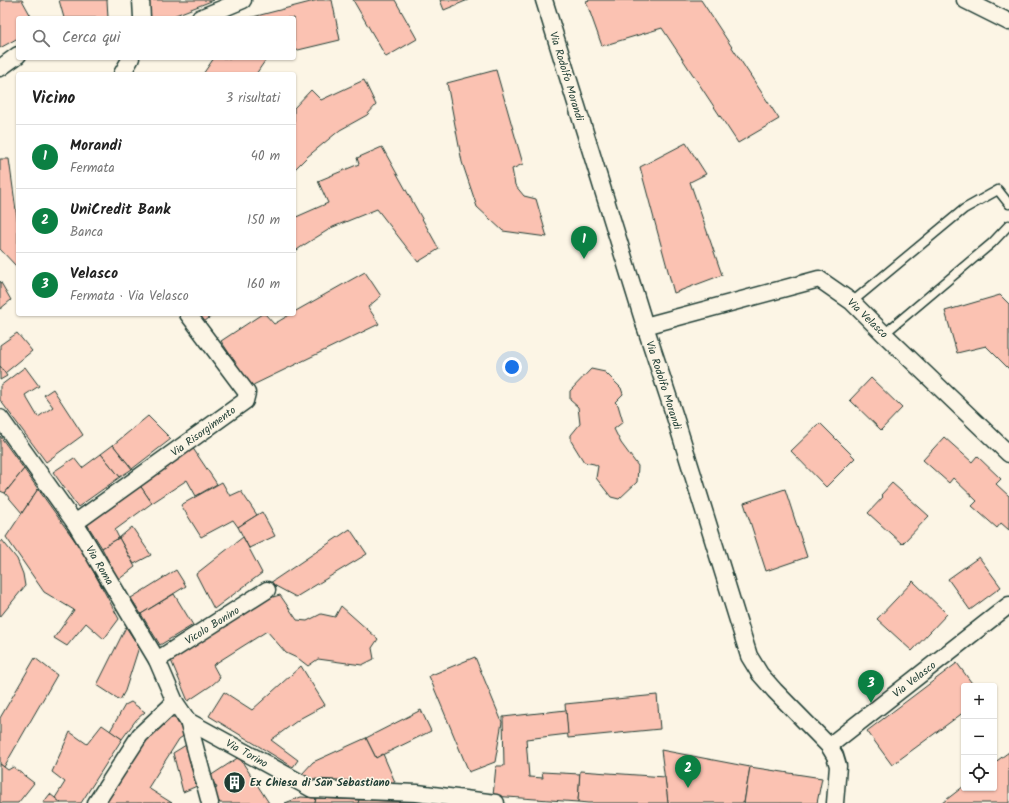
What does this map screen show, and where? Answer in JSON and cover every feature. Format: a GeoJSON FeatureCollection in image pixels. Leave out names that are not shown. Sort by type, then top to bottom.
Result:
{"type":"FeatureCollection","features":[{"type":"Feature","properties":{"kind":"street"},"geometry":{"type":"LineString","coordinates":[[141,0],[142,16]]}},
{"type":"Feature","properties":{"kind":"street"},"geometry":{"type":"LineString","coordinates":[[205,16],[243,0]]}},
{"type":"Feature","properties":{"kind":"street","name":"Via Rodolfo Morandi"},"geometry":{"type":"LineString","coordinates":[[544,0],[749,656],[760,674],[774,691],[828,746]]}},
{"type":"Feature","properties":{"kind":"street"},"geometry":{"type":"LineString","coordinates":[[965,0],[1009,22]]}},
{"type":"Feature","properties":{"kind":"street"},"geometry":{"type":"LineString","coordinates":[[0,68],[16,56]]}},
{"type":"Feature","properties":{"kind":"street"},"geometry":{"type":"LineString","coordinates":[[123,72],[130,60]]}},
{"type":"Feature","properties":{"kind":"street","name":"Via Velasco"},"geometry":{"type":"LineString","coordinates":[[645,326],[819,278],[852,302],[1009,454]]}},
{"type":"Feature","properties":{"kind":"street","name":"Via Risorgimento"},"geometry":{"type":"LineString","coordinates":[[75,523],[245,401],[247,394],[189,316]]}},
{"type":"Feature","properties":{"kind":"street","name":"Via Roma"},"geometry":{"type":"LineString","coordinates":[[0,418],[75,523],[156,660],[175,702],[188,721]]}},
{"type":"Feature","properties":{"kind":"street","name":"Vicolo Bonino"},"geometry":{"type":"LineString","coordinates":[[156,660],[266,590]]}},
{"type":"Feature","properties":{"kind":"street","name":"Via Velasco"},"geometry":{"type":"LineString","coordinates":[[828,746],[1009,605]]}},
{"type":"Feature","properties":{"kind":"street"},"geometry":{"type":"LineString","coordinates":[[96,803],[140,735],[175,702]]}},
{"type":"Feature","properties":{"kind":"street"},"geometry":{"type":"LineString","coordinates":[[188,721],[210,803]]}},
{"type":"Feature","properties":{"kind":"street","name":"Via Torino"},"geometry":{"type":"LineString","coordinates":[[188,721],[312,789],[417,793],[496,803]]}},
{"type":"Feature","properties":{"kind":"street"},"geometry":{"type":"LineString","coordinates":[[828,746],[835,756],[838,766],[835,803]]}},
{"type":"Feature","properties":{"kind":"lane"},"geometry":{"type":"LineString","coordinates":[[852,302],[964,209],[998,190],[1009,204]]}},
{"type":"Feature","properties":{"kind":"lane"},"geometry":{"type":"LineString","coordinates":[[884,334],[992,244],[1009,225]]}},
{"type":"Feature","properties":{"kind":"building"},"geometry":{"type":"Polygon","coordinates":[[[0,0],[22,0],[31,16],[16,16],[16,39],[0,48],[0,0]]]}},
{"type":"Feature","properties":{"kind":"building"},"geometry":{"type":"Polygon","coordinates":[[[59,0],[107,0],[108,16],[63,16],[59,0]]]}},
{"type":"Feature","properties":{"kind":"building"},"geometry":{"type":"Polygon","coordinates":[[[145,0],[214,0],[173,16],[149,16],[145,0]]]}},
{"type":"Feature","properties":{"kind":"building"},"geometry":{"type":"Polygon","coordinates":[[[318,0],[332,0],[340,40],[296,51],[296,16],[257,16],[318,0]]]}},
{"type":"Feature","properties":{"kind":"building"},"geometry":{"type":"Polygon","coordinates":[[[353,0],[395,0],[417,39],[386,57],[353,0]]]}},
{"type":"Feature","properties":{"kind":"building"},"geometry":{"type":"Polygon","coordinates":[[[440,0],[468,0],[444,10],[440,0]]]}},
{"type":"Feature","properties":{"kind":"building"},"geometry":{"type":"Polygon","coordinates":[[[701,0],[779,119],[738,143],[662,28],[602,46],[586,1],[701,0]]]}},
{"type":"Feature","properties":{"kind":"building"},"geometry":{"type":"Polygon","coordinates":[[[213,60],[266,60],[257,72],[204,72],[213,60]]]}},
{"type":"Feature","properties":{"kind":"building"},"geometry":{"type":"Polygon","coordinates":[[[496,70],[523,164],[512,169],[515,185],[524,196],[536,199],[547,237],[503,231],[477,207],[462,162],[447,83],[496,70]]]}},
{"type":"Feature","properties":{"kind":"building"},"geometry":{"type":"Polygon","coordinates":[[[364,80],[376,105],[367,115],[340,130],[296,168],[296,106],[311,90],[321,100],[364,80]]]}},
{"type":"Feature","properties":{"kind":"building"},"geometry":{"type":"Polygon","coordinates":[[[686,143],[706,174],[690,182],[722,275],[674,293],[640,167],[686,143]]]}},
{"type":"Feature","properties":{"kind":"building"},"geometry":{"type":"Polygon","coordinates":[[[382,147],[439,249],[418,262],[377,209],[333,227],[296,251],[296,217],[328,203],[318,181],[359,164],[357,158],[382,147]]]}},
{"type":"Feature","properties":{"kind":"building"},"geometry":{"type":"Polygon","coordinates":[[[0,159],[9,159],[16,210],[16,266],[0,249],[0,159]]]}},
{"type":"Feature","properties":{"kind":"building"},"geometry":{"type":"Polygon","coordinates":[[[365,272],[381,296],[368,307],[379,324],[251,386],[221,341],[259,316],[267,316],[274,324],[288,316],[296,316],[296,311],[365,272]]]}},
{"type":"Feature","properties":{"kind":"building"},"geometry":{"type":"Polygon","coordinates":[[[0,281],[11,300],[0,309],[0,281]]]}},
{"type":"Feature","properties":{"kind":"building"},"geometry":{"type":"Polygon","coordinates":[[[1000,295],[1009,304],[1009,369],[986,346],[957,353],[945,311],[1000,295]]]}},
{"type":"Feature","properties":{"kind":"building"},"geometry":{"type":"Polygon","coordinates":[[[201,316],[212,316],[204,322],[201,316]]]}},
{"type":"Feature","properties":{"kind":"building"},"geometry":{"type":"Polygon","coordinates":[[[17,333],[32,351],[5,373],[0,366],[0,345],[17,333]]]}},
{"type":"Feature","properties":{"kind":"building"},"geometry":{"type":"Polygon","coordinates":[[[0,366],[7,376],[0,380],[0,366]]]}},
{"type":"Feature","properties":{"kind":"building"},"geometry":{"type":"Polygon","coordinates":[[[25,367],[39,386],[25,395],[38,417],[53,407],[44,395],[53,389],[83,435],[46,462],[0,400],[0,386],[25,367]]]}},
{"type":"Feature","properties":{"kind":"building"},"geometry":{"type":"Polygon","coordinates":[[[591,369],[605,372],[621,388],[623,394],[615,402],[618,405],[623,422],[614,429],[621,443],[638,466],[637,482],[619,499],[611,497],[596,478],[598,466],[584,462],[571,441],[571,435],[580,424],[578,407],[570,400],[570,391],[591,369]]]}},
{"type":"Feature","properties":{"kind":"building"},"geometry":{"type":"Polygon","coordinates":[[[871,378],[902,408],[881,430],[850,400],[871,378]]]}},
{"type":"Feature","properties":{"kind":"building"},"geometry":{"type":"Polygon","coordinates":[[[148,416],[171,439],[132,469],[113,445],[148,416]]]}},
{"type":"Feature","properties":{"kind":"building"},"geometry":{"type":"Polygon","coordinates":[[[820,423],[855,458],[826,487],[791,451],[820,423]]]}},
{"type":"Feature","properties":{"kind":"building"},"geometry":{"type":"Polygon","coordinates":[[[0,436],[24,469],[5,493],[0,491],[0,436]]]}},
{"type":"Feature","properties":{"kind":"building"},"geometry":{"type":"Polygon","coordinates":[[[944,437],[972,462],[977,456],[1001,479],[996,484],[1009,496],[1009,530],[1001,523],[997,528],[972,506],[977,501],[953,478],[949,483],[923,460],[944,437]]]}},
{"type":"Feature","properties":{"kind":"building"},"geometry":{"type":"Polygon","coordinates":[[[190,444],[217,484],[196,496],[187,480],[152,503],[137,481],[190,444]]]}},
{"type":"Feature","properties":{"kind":"building"},"geometry":{"type":"Polygon","coordinates":[[[113,445],[132,469],[120,477],[101,454],[113,445]]]}},
{"type":"Feature","properties":{"kind":"building"},"geometry":{"type":"Polygon","coordinates":[[[101,454],[120,477],[78,507],[53,472],[74,458],[82,468],[101,454]]]}},
{"type":"Feature","properties":{"kind":"building"},"geometry":{"type":"Polygon","coordinates":[[[24,469],[38,489],[22,513],[5,493],[24,469]]]}},
{"type":"Feature","properties":{"kind":"building"},"geometry":{"type":"Polygon","coordinates":[[[137,481],[152,503],[115,530],[119,538],[102,548],[85,521],[137,481]]]}},
{"type":"Feature","properties":{"kind":"building"},"geometry":{"type":"Polygon","coordinates":[[[222,482],[230,496],[241,491],[257,515],[238,527],[233,520],[201,537],[181,505],[222,482]]]}},
{"type":"Feature","properties":{"kind":"building"},"geometry":{"type":"Polygon","coordinates":[[[892,483],[929,516],[902,544],[868,513],[883,497],[881,495],[892,483]]]}},
{"type":"Feature","properties":{"kind":"building"},"geometry":{"type":"Polygon","coordinates":[[[38,489],[83,552],[119,619],[104,639],[86,623],[67,646],[54,638],[74,610],[44,592],[6,537],[38,489]]]}},
{"type":"Feature","properties":{"kind":"building"},"geometry":{"type":"Polygon","coordinates":[[[785,489],[807,557],[766,571],[744,503],[785,489]]]}},
{"type":"Feature","properties":{"kind":"building"},"geometry":{"type":"Polygon","coordinates":[[[262,512],[275,536],[249,548],[238,527],[262,512]]]}},
{"type":"Feature","properties":{"kind":"building"},"geometry":{"type":"Polygon","coordinates":[[[132,527],[151,555],[134,564],[119,538],[132,527]]]}},
{"type":"Feature","properties":{"kind":"building"},"geometry":{"type":"Polygon","coordinates":[[[350,529],[367,554],[296,597],[270,583],[350,529]]]}},
{"type":"Feature","properties":{"kind":"building"},"geometry":{"type":"Polygon","coordinates":[[[243,537],[262,573],[214,609],[196,574],[243,537]]]}},
{"type":"Feature","properties":{"kind":"building"},"geometry":{"type":"Polygon","coordinates":[[[119,538],[135,567],[118,580],[102,548],[119,538]]]}},
{"type":"Feature","properties":{"kind":"building"},"geometry":{"type":"Polygon","coordinates":[[[2,540],[17,559],[23,574],[25,586],[0,617],[0,544],[2,540]]]}},
{"type":"Feature","properties":{"kind":"building"},"geometry":{"type":"Polygon","coordinates":[[[979,557],[1001,587],[970,610],[948,579],[979,557]]]}},
{"type":"Feature","properties":{"kind":"building"},"geometry":{"type":"Polygon","coordinates":[[[176,570],[186,586],[141,614],[131,598],[176,570]]]}},
{"type":"Feature","properties":{"kind":"building"},"geometry":{"type":"Polygon","coordinates":[[[913,581],[947,614],[912,651],[877,619],[913,581]]]}},
{"type":"Feature","properties":{"kind":"building"},"geometry":{"type":"Polygon","coordinates":[[[174,594],[193,625],[160,645],[141,614],[174,594]]]}},
{"type":"Feature","properties":{"kind":"building"},"geometry":{"type":"Polygon","coordinates":[[[280,595],[297,620],[307,621],[321,614],[335,617],[341,606],[378,639],[372,648],[374,659],[362,665],[318,659],[308,666],[299,659],[286,653],[267,631],[213,665],[220,678],[188,701],[170,658],[259,601],[280,595]]]}},
{"type":"Feature","properties":{"kind":"building"},"geometry":{"type":"Polygon","coordinates":[[[126,627],[139,647],[125,691],[120,700],[97,685],[126,627]]]}},
{"type":"Feature","properties":{"kind":"building"},"geometry":{"type":"Polygon","coordinates":[[[475,657],[502,722],[495,762],[469,772],[429,676],[475,657]]]}},
{"type":"Feature","properties":{"kind":"building"},"geometry":{"type":"Polygon","coordinates":[[[35,658],[57,675],[4,767],[0,764],[0,718],[35,658]]]}},
{"type":"Feature","properties":{"kind":"building"},"geometry":{"type":"Polygon","coordinates":[[[957,663],[972,683],[961,683],[961,714],[892,765],[867,731],[957,663]]]}},
{"type":"Feature","properties":{"kind":"building"},"geometry":{"type":"Polygon","coordinates":[[[301,666],[325,705],[301,718],[271,740],[298,760],[293,767],[209,716],[224,692],[252,710],[301,666]]]}},
{"type":"Feature","properties":{"kind":"building"},"geometry":{"type":"Polygon","coordinates":[[[657,695],[660,729],[568,738],[565,704],[657,695]]]}},
{"type":"Feature","properties":{"kind":"building"},"geometry":{"type":"Polygon","coordinates":[[[131,702],[145,712],[136,720],[122,739],[110,731],[125,705],[131,702]]]}},
{"type":"Feature","properties":{"kind":"building"},"geometry":{"type":"Polygon","coordinates":[[[421,710],[431,731],[376,758],[366,738],[421,710]]]}},
{"type":"Feature","properties":{"kind":"building"},"geometry":{"type":"Polygon","coordinates":[[[566,710],[568,734],[526,739],[529,777],[543,778],[542,772],[580,774],[578,802],[493,796],[496,766],[504,766],[503,717],[566,710]]]}},
{"type":"Feature","properties":{"kind":"building"},"geometry":{"type":"Polygon","coordinates":[[[165,718],[175,718],[185,735],[179,739],[148,788],[172,803],[106,803],[117,783],[139,750],[165,718]]]}},
{"type":"Feature","properties":{"kind":"building"},"geometry":{"type":"Polygon","coordinates":[[[102,725],[122,739],[81,803],[61,803],[55,798],[65,782],[52,772],[70,732],[87,744],[102,725]]]}},
{"type":"Feature","properties":{"kind":"building"},"geometry":{"type":"Polygon","coordinates":[[[366,738],[376,758],[383,754],[395,782],[311,779],[302,774],[313,762],[366,738]]]}},
{"type":"Feature","properties":{"kind":"building"},"geometry":{"type":"Polygon","coordinates":[[[186,745],[197,786],[183,792],[173,753],[186,745]]]}},
{"type":"Feature","properties":{"kind":"building"},"geometry":{"type":"Polygon","coordinates":[[[661,750],[750,767],[744,803],[668,803],[661,750]]]}},
{"type":"Feature","properties":{"kind":"building"},"geometry":{"type":"Polygon","coordinates":[[[1009,752],[1009,803],[942,803],[961,788],[961,791],[997,791],[997,761],[1009,752]]]}},
{"type":"Feature","properties":{"kind":"building","name":"Ex Chiesa di San Sebastiano"},"geometry":{"type":"Polygon","coordinates":[[[239,757],[269,803],[220,803],[212,791],[217,788],[210,776],[239,757]]]}},
{"type":"Feature","properties":{"kind":"building"},"geometry":{"type":"Polygon","coordinates":[[[0,764],[8,770],[13,767],[34,783],[18,803],[0,803],[0,764]]]}},
{"type":"Feature","properties":{"kind":"building"},"geometry":{"type":"Polygon","coordinates":[[[750,767],[822,778],[817,803],[744,803],[750,767]]]}},
{"type":"Feature","properties":{"kind":"building"},"geometry":{"type":"Polygon","coordinates":[[[580,771],[665,777],[668,803],[578,802],[580,771]]]}},
{"type":"Feature","properties":{"kind":"building"},"geometry":{"type":"Polygon","coordinates":[[[50,794],[55,798],[61,803],[43,803],[50,794]]]}},
{"type":"Feature","properties":{"kind":"building"},"geometry":{"type":"Polygon","coordinates":[[[301,797],[316,798],[315,803],[285,803],[301,797]]]}},
{"type":"Feature","properties":{"kind":"building"},"geometry":{"type":"Polygon","coordinates":[[[316,798],[359,800],[358,803],[315,803],[316,798]]]}},
{"type":"Feature","properties":{"kind":"building"},"geometry":{"type":"Polygon","coordinates":[[[359,800],[419,802],[419,803],[358,803],[359,800]]]}},
{"type":"Feature","properties":{"kind":"place","name":"Morandi"},"geometry":{"type":"Point","coordinates":[584,259]}},
{"type":"Feature","properties":{"kind":"place","name":"Velasco"},"geometry":{"type":"Point","coordinates":[871,703]}},
{"type":"Feature","properties":{"kind":"place","name":"Ex Chiesa di San Sebastiano"},"geometry":{"type":"Point","coordinates":[234,782]}},
{"type":"Feature","properties":{"kind":"place","name":"UniCredit Bank"},"geometry":{"type":"Point","coordinates":[688,788]}}]}
